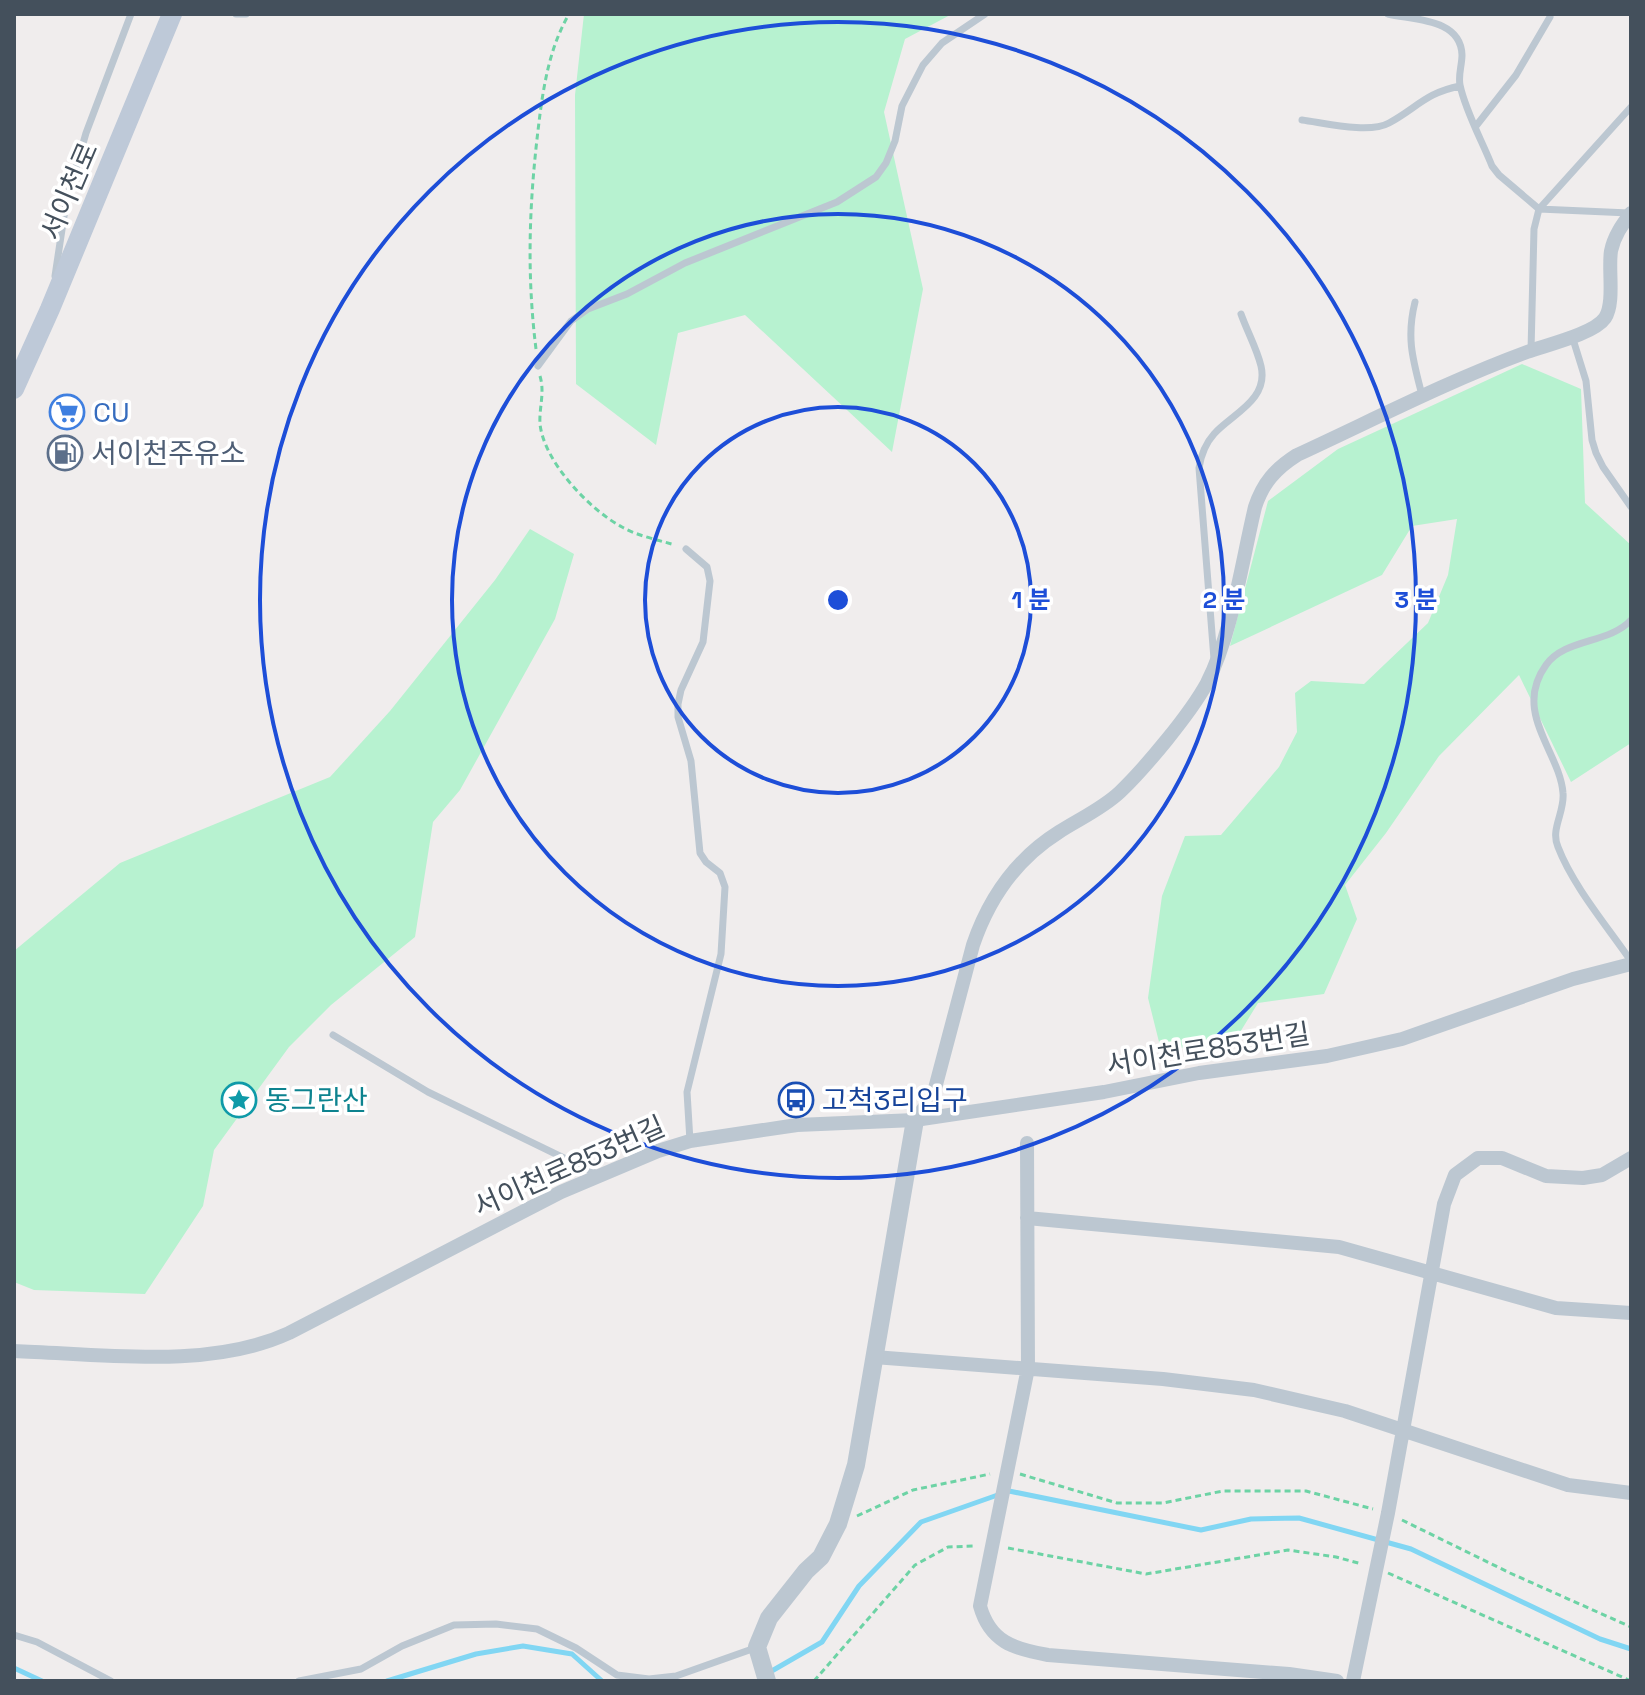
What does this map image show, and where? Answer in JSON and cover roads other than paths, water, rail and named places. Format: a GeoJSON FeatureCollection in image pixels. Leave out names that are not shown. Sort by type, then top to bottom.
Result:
{"type":"FeatureCollection","features":[{"type":"Feature","properties":{"kind":"main road","name":"서이천로"},"geometry":{"type":"LineString","coordinates":[[14,389],[172,14]]}},
{"type":"Feature","properties":{"kind":"street"},"geometry":{"type":"LineString","coordinates":[[767,1681],[758,1652],[769,1618],[821,1557],[838,1524],[856,1465],[915,1120],[933,1096],[980,923],[1006,880],[1038,846],[1109,802],[1198,698],[1214,666],[1228,622],[1255,507],[1274,471],[1297,455],[1423,397],[1590,329],[1606,317],[1615,238],[1631,213]]}},
{"type":"Feature","properties":{"kind":"street","name":"서이천로853번길"},"geometry":{"type":"LineString","coordinates":[[14,1351],[187,1356],[227,1353],[266,1344],[519,1213],[599,1175],[690,1141],[797,1125],[915,1120],[1367,1048],[1443,1026],[1573,979],[1631,962]]}},
{"type":"Feature","properties":{"kind":"street"},"geometry":{"type":"LineString","coordinates":[[1027,1143],[1028,1368],[980,1606],[985,1623],[1000,1640],[1026,1651],[1048,1655],[1289,1674],[1337,1681]]}},
{"type":"Feature","properties":{"kind":"street"},"geometry":{"type":"LineString","coordinates":[[1353,1681],[1387,1516],[1444,1204],[1455,1175],[1478,1158],[1502,1158],[1546,1176],[1583,1178],[1602,1175],[1631,1158]]}},
{"type":"Feature","properties":{"kind":"street"},"geometry":{"type":"LineString","coordinates":[[1027,1218],[1339,1247],[1556,1308],[1631,1313]]}},
{"type":"Feature","properties":{"kind":"street"},"geometry":{"type":"LineString","coordinates":[[874,1357],[1163,1379],[1254,1390],[1345,1411],[1568,1485],[1631,1493]]}},
{"type":"Feature","properties":{"kind":"lane"},"geometry":{"type":"LineString","coordinates":[[50,309],[66,203],[86,133],[131,14]]}},
{"type":"Feature","properties":{"kind":"lane"},"geometry":{"type":"LineString","coordinates":[[236,14],[246,14]]}},
{"type":"Feature","properties":{"kind":"lane"},"geometry":{"type":"LineString","coordinates":[[538,366],[571,321],[588,309],[654,282],[685,263],[837,202],[876,177],[886,163],[895,141],[902,106],[923,65],[942,43],[985,14]]}},
{"type":"Feature","properties":{"kind":"lane"},"geometry":{"type":"LineString","coordinates":[[1388,14],[1434,23],[1448,29],[1460,45],[1460,86],[1499,175],[1539,209],[1631,213]]}},
{"type":"Feature","properties":{"kind":"lane"},"geometry":{"type":"LineString","coordinates":[[1476,126],[1516,75],[1550,17]]}},
{"type":"Feature","properties":{"kind":"lane"},"geometry":{"type":"LineString","coordinates":[[1302,120],[1372,128],[1387,124],[1428,95],[1460,86]]}},
{"type":"Feature","properties":{"kind":"lane"},"geometry":{"type":"LineString","coordinates":[[1531,351],[1534,229],[1539,209],[1631,107]]}},
{"type":"Feature","properties":{"kind":"lane"},"geometry":{"type":"LineString","coordinates":[[1415,302],[1409,324],[1410,342],[1423,397]]}},
{"type":"Feature","properties":{"kind":"lane"},"geometry":{"type":"LineString","coordinates":[[1214,666],[1199,468],[1206,444],[1214,433],[1251,403],[1260,386],[1261,366],[1241,314]]}},
{"type":"Feature","properties":{"kind":"lane"},"geometry":{"type":"LineString","coordinates":[[1572,336],[1584,372],[1596,453],[1631,507]]}},
{"type":"Feature","properties":{"kind":"lane"},"geometry":{"type":"LineString","coordinates":[[686,549],[707,567],[710,581],[703,642],[681,690],[678,717],[691,761],[700,853],[724,878],[725,887],[721,954],[687,1092],[690,1141]]}},
{"type":"Feature","properties":{"kind":"lane"},"geometry":{"type":"LineString","coordinates":[[1631,620],[1616,632],[1554,657],[1542,672],[1535,697],[1540,736],[1563,792],[1555,839],[1564,861],[1631,962]]}},
{"type":"Feature","properties":{"kind":"lane"},"geometry":{"type":"LineString","coordinates":[[333,1035],[428,1092],[599,1175]]}},
{"type":"Feature","properties":{"kind":"lane"},"geometry":{"type":"LineString","coordinates":[[299,1681],[361,1669],[402,1646],[454,1625],[496,1624],[537,1629],[576,1648],[617,1675],[649,1679],[676,1676],[758,1652]]}},
{"type":"Feature","properties":{"kind":"lane"},"geometry":{"type":"LineString","coordinates":[[14,1635],[37,1642],[111,1681]]}},
{"type":"Feature","properties":{"kind":"waterway"},"geometry":{"type":"LineString","coordinates":[[770,1672],[822,1642],[859,1586],[921,1522],[1009,1491],[1201,1530],[1251,1519],[1299,1518],[1411,1549],[1600,1639],[1631,1649]]}},
{"type":"Feature","properties":{"kind":"waterway"},"geometry":{"type":"LineString","coordinates":[[387,1681],[476,1654],[523,1646],[572,1654],[602,1681]]}},
{"type":"Feature","properties":{"kind":"waterway"},"geometry":{"type":"LineString","coordinates":[[14,1668],[42,1681]]}},
{"type":"Feature","properties":{"kind":"place","name":"CU"},"geometry":{"type":"Point","coordinates":[67,412]}},
{"type":"Feature","properties":{"kind":"place","name":"서이천주유소"},"geometry":{"type":"Point","coordinates":[65,453]}},
{"type":"Feature","properties":{"kind":"place","name":"동그란산"},"geometry":{"type":"Point","coordinates":[239,1100]}},
{"type":"Feature","properties":{"kind":"place","name":"고척3리입구"},"geometry":{"type":"Point","coordinates":[796,1100]}}]}
